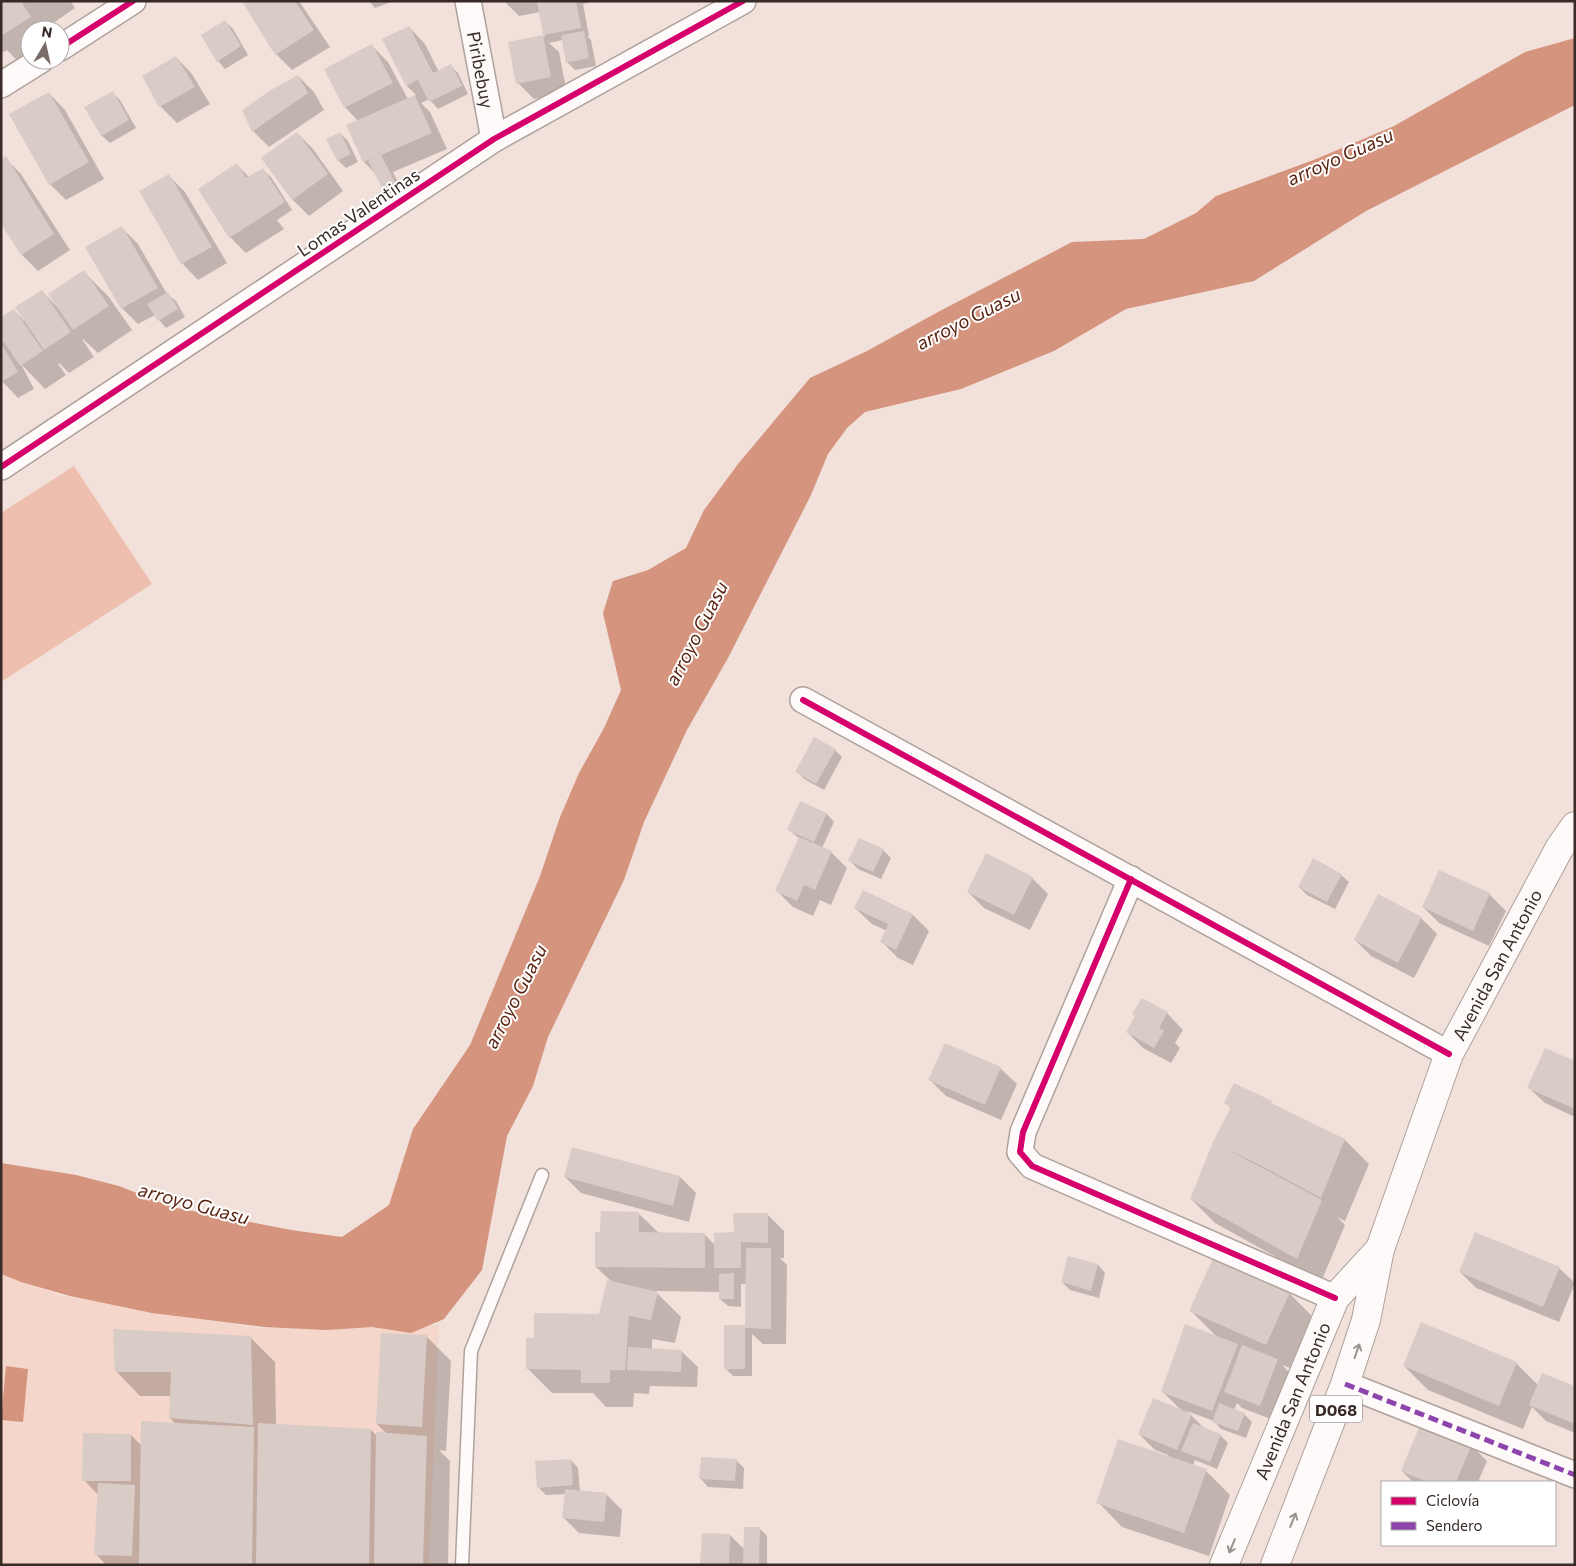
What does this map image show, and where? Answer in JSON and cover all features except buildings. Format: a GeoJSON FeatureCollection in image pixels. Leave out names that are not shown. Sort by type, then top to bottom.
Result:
{"type":"FeatureCollection","features":[{"type":"Feature","properties":{"kind":"main road","name":"Avenida San Antonio"},"geometry":{"type":"LineString","coordinates":[[1275,1565],[1346,1384],[1366,1320],[1380,1249],[1449,1054],[1559,849],[1575,826]]}},
{"type":"Feature","properties":{"kind":"main road","name":"Avenida San Antonio"},"geometry":{"type":"LineString","coordinates":[[1224,1565],[1335,1298],[1380,1249]]}},
{"type":"Feature","properties":{"kind":"street"},"geometry":{"type":"LineString","coordinates":[[70,42],[133,1]]}},
{"type":"Feature","properties":{"kind":"street","name":"Piribebuy"},"geometry":{"type":"LineString","coordinates":[[468,1],[494,139]]}},
{"type":"Feature","properties":{"kind":"street","name":"Lomas Valentinas"},"geometry":{"type":"LineString","coordinates":[[1,467],[494,139],[743,1]]}},
{"type":"Feature","properties":{"kind":"street"},"geometry":{"type":"LineString","coordinates":[[1,85],[25,70]]}},
{"type":"Feature","properties":{"kind":"street"},"geometry":{"type":"LineString","coordinates":[[803,700],[1449,1054]]}},
{"type":"Feature","properties":{"kind":"street"},"geometry":{"type":"LineString","coordinates":[[1131,879],[1022,1132],[1020,1152],[1032,1166],[1335,1298]]}},
{"type":"Feature","properties":{"kind":"street"},"geometry":{"type":"LineString","coordinates":[[1346,1384],[1575,1475]]}},
{"type":"Feature","properties":{"kind":"lane"},"geometry":{"type":"LineString","coordinates":[[462,1565],[471,1351],[542,1175]]}},
{"type":"Feature","properties":{"kind":"shaded area"},"geometry":{"type":"Polygon","coordinates":[[[74,466],[152,584],[1,682],[1,513],[74,466]]]}},
{"type":"Feature","properties":{"kind":"shaded area"},"geometry":{"type":"Polygon","coordinates":[[[1,1274],[60,1295],[152,1312],[259,1328],[439,1325],[429,1565],[1,1565],[1,1274]]]}},
{"type":"Feature","properties":{"kind":"water","name":"arroyo Guasu"},"geometry":{"type":"Polygon","coordinates":[[[1575,38],[1575,105],[1366,211],[1254,281],[1126,309],[1054,351],[961,389],[865,412],[847,428],[828,454],[811,495],[728,658],[687,730],[644,822],[624,880],[548,1037],[533,1086],[507,1136],[482,1270],[444,1319],[411,1333],[372,1327],[327,1330],[264,1327],[152,1313],[70,1296],[21,1282],[1,1274],[1,1163],[76,1175],[119,1186],[172,1207],[291,1230],[342,1237],[389,1205],[413,1129],[470,1045],[540,876],[560,817],[579,773],[604,728],[621,690],[603,613],[613,581],[648,570],[686,548],[704,510],[738,464],[810,378],[867,351],[1072,242],[1144,239],[1196,213],[1216,196],[1316,159],[1394,126],[1525,52],[1575,38]]]}},
{"type":"Feature","properties":{"kind":"water"},"geometry":{"type":"Polygon","coordinates":[[[6,1366],[28,1369],[23,1422],[1,1420],[6,1366]]]}},
{"type":"Feature","properties":{"kind":"marked path"},"geometry":{"type":"LineString","coordinates":[[1345,1384],[1575,1475]]}},
{"type":"Feature","properties":{"kind":"cycle path"},"geometry":{"type":"LineString","coordinates":[[70,42],[133,1]]}},
{"type":"Feature","properties":{"kind":"cycle path"},"geometry":{"type":"LineString","coordinates":[[1,467],[494,139],[743,1]]}},
{"type":"Feature","properties":{"kind":"cycle path"},"geometry":{"type":"LineString","coordinates":[[803,700],[1449,1054]]}},
{"type":"Feature","properties":{"kind":"cycle path"},"geometry":{"type":"LineString","coordinates":[[1131,879],[1023,1132],[1020,1152],[1032,1166],[1335,1298]]}}]}
